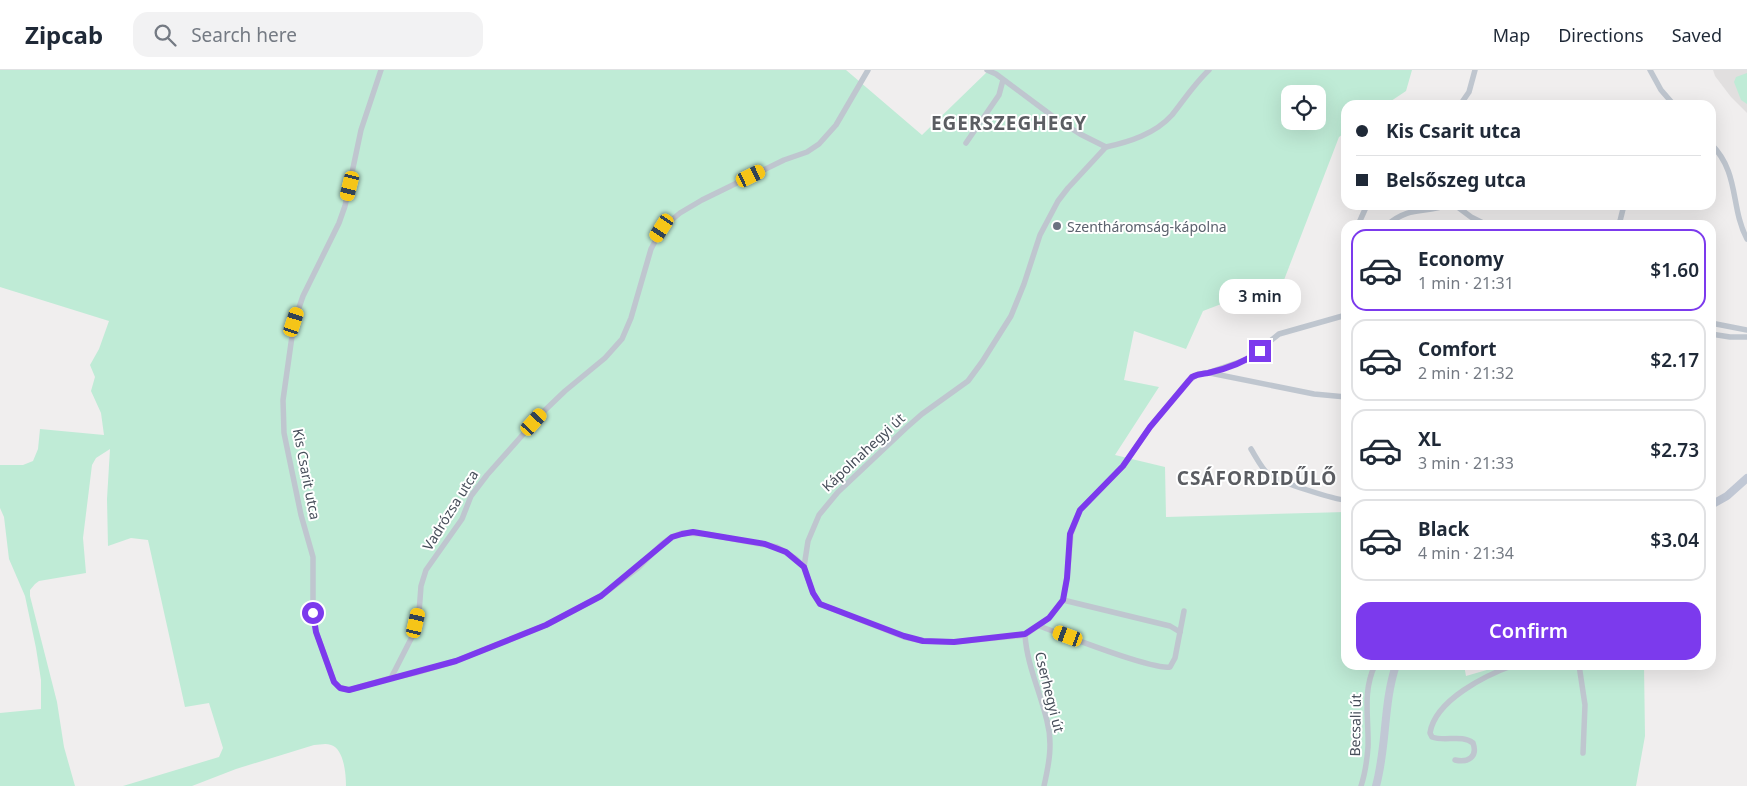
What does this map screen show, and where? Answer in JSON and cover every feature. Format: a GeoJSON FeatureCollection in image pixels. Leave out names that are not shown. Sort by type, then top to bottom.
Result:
{"type":"FeatureCollection","features":[{"type":"Feature","properties":{"kind":"main road"},"geometry":{"type":"LineString","coordinates":[[1716,503],[1727,496],[1747,478]]}},
{"type":"Feature","properties":{"kind":"main road","name":"Becsali út"},"geometry":{"type":"LineString","coordinates":[[1376,786],[1387,703],[1395,670]]}},
{"type":"Feature","properties":{"kind":"street","name":"Kis Csarit utca"},"geometry":{"type":"LineString","coordinates":[[381,70],[361,130],[345,206],[339,223],[303,296],[294,322],[283,400],[284,433],[301,515],[313,557],[313,613],[316,632],[334,682],[340,688],[349,690],[416,673],[456,661],[546,625],[601,596],[638,568],[672,537],[682,534],[706,534],[777,547],[795,558],[804,567]]}},
{"type":"Feature","properties":{"kind":"street","name":"Vadrózsa utca"},"geometry":{"type":"LineString","coordinates":[[391,678],[414,633],[426,570],[462,519],[471,496],[487,475],[542,413],[564,391],[605,358],[622,339],[631,318],[651,249],[662,228],[670,220],[702,200],[784,160],[807,152],[819,144],[836,125],[868,70]]}},
{"type":"Feature","properties":{"kind":"street"},"geometry":{"type":"LineString","coordinates":[[987,70],[1080,134],[1106,147],[1134,140],[1162,125],[1209,70]]}},
{"type":"Feature","properties":{"kind":"street"},"geometry":{"type":"LineString","coordinates":[[1463,100],[1476,70]]}},
{"type":"Feature","properties":{"kind":"street"},"geometry":{"type":"LineString","coordinates":[[1650,70],[1661,90],[1670,100]]}},
{"type":"Feature","properties":{"kind":"street"},"geometry":{"type":"LineString","coordinates":[[966,143],[999,95],[1004,80]]}},
{"type":"Feature","properties":{"kind":"street","name":"Kápolnahegyi út"},"geometry":{"type":"LineString","coordinates":[[1106,147],[1068,188],[1058,202],[1040,235],[1011,316],[968,381],[922,414],[826,504],[812,528],[808,540],[804,567],[813,593],[820,604],[904,636],[941,642],[1025,634],[1049,618],[1063,600],[1067,578],[1070,534],[1080,510],[1123,466],[1150,427],[1188,381],[1198,374],[1208,373],[1248,359],[1279,334],[1341,316]]}},
{"type":"Feature","properties":{"kind":"street"},"geometry":{"type":"LineString","coordinates":[[1716,150],[1729,171],[1747,239]]}},
{"type":"Feature","properties":{"kind":"street"},"geometry":{"type":"LineString","coordinates":[[1394,220],[1408,212],[1419,210]]}},
{"type":"Feature","properties":{"kind":"street"},"geometry":{"type":"LineString","coordinates":[[1462,210],[1477,220]]}},
{"type":"Feature","properties":{"kind":"street"},"geometry":{"type":"LineString","coordinates":[[1716,324],[1747,330]]}},
{"type":"Feature","properties":{"kind":"street"},"geometry":{"type":"LineString","coordinates":[[1716,335],[1747,337]]}},
{"type":"Feature","properties":{"kind":"street"},"geometry":{"type":"LineString","coordinates":[[1208,373],[1314,394],[1341,397]]}},
{"type":"Feature","properties":{"kind":"street"},"geometry":{"type":"LineString","coordinates":[[1251,450],[1269,474],[1278,480],[1341,499]]}},
{"type":"Feature","properties":{"kind":"street"},"geometry":{"type":"LineString","coordinates":[[1063,600],[1170,626],[1180,632]]}},
{"type":"Feature","properties":{"kind":"street"},"geometry":{"type":"LineString","coordinates":[[1039,626],[1140,662],[1166,668],[1170,667],[1175,658],[1184,611]]}},
{"type":"Feature","properties":{"kind":"street","name":"Cserhegyi út"},"geometry":{"type":"LineString","coordinates":[[1025,634],[1029,666],[1048,728],[1050,757],[1044,786]]}},
{"type":"Feature","properties":{"kind":"street","name":"Becsali út"},"geometry":{"type":"LineString","coordinates":[[1361,786],[1368,746],[1366,705],[1368,685],[1373,670]]}},
{"type":"Feature","properties":{"kind":"street"},"geometry":{"type":"LineString","coordinates":[[1455,760],[1466,761],[1471,758],[1474,752],[1473,743],[1464,739],[1432,738],[1430,733],[1433,721],[1462,691],[1484,677],[1502,670]]}},
{"type":"Feature","properties":{"kind":"street"},"geometry":{"type":"LineString","coordinates":[[1581,670],[1585,705],[1583,753]]}},
{"type":"Feature","properties":{"kind":"shaded area"},"geometry":{"type":"Polygon","coordinates":[[[1713,70],[1747,70],[1747,113],[1731,97],[1715,76],[1713,70]]]}},
{"type":"Feature","properties":{"kind":"green space"},"geometry":{"type":"Polygon","coordinates":[[[0,70],[846,70],[922,135],[989,70],[1412,70],[1406,91],[1392,100],[1341,100],[1341,136],[1284,280],[1203,311],[1186,349],[1134,331],[1124,380],[1159,387],[1115,455],[1165,467],[1166,517],[1341,512],[1341,670],[1465,670],[1466,676],[1487,670],[1644,670],[1645,736],[1636,786],[346,786],[343,762],[339,751],[331,745],[325,744],[314,745],[236,769],[192,786],[123,786],[219,757],[223,748],[209,703],[185,707],[148,540],[131,538],[108,546],[107,499],[110,449],[96,458],[92,465],[83,538],[86,573],[39,581],[30,590],[57,702],[64,747],[75,786],[0,786],[0,713],[41,709],[41,680],[25,596],[9,559],[4,517],[0,508],[0,465],[23,465],[33,461],[38,449],[40,429],[104,435],[101,413],[91,391],[95,377],[90,365],[99,349],[109,321],[0,287],[0,70]]]}},
{"type":"Feature","properties":{"kind":"green space"},"geometry":{"type":"Polygon","coordinates":[[[1747,73],[1747,104],[1741,100],[1734,82],[1736,77],[1747,73]]]}},
{"type":"Feature","properties":{"kind":"place","name":"Szentháromság-kápolna"},"geometry":{"type":"Point","coordinates":[1057,226]}},
{"type":"Feature","properties":{"kind":"district","name":"EGERSZEGHEGY"},"geometry":{"type":"Point","coordinates":[1009,123]}},
{"type":"Feature","properties":{"kind":"district","name":"CSÁFORDIDŰLŐ"},"geometry":{"type":"Point","coordinates":[1257,478]}},
{"type":"Feature","properties":{"kind":"route"},"geometry":{"type":"LineString","coordinates":[[313,613],[316,632],[334,682],[340,688],[349,690],[456,661],[546,625],[601,596],[638,568],[672,537],[693,532],[777,547],[795,558],[804,567],[813,593],[820,604],[904,636],[931,642],[954,642],[1025,634],[1049,618],[1063,600],[1067,578],[1070,534],[1080,510],[1123,466],[1176,394],[1192,377],[1243,362],[1260,351]]}}]}
